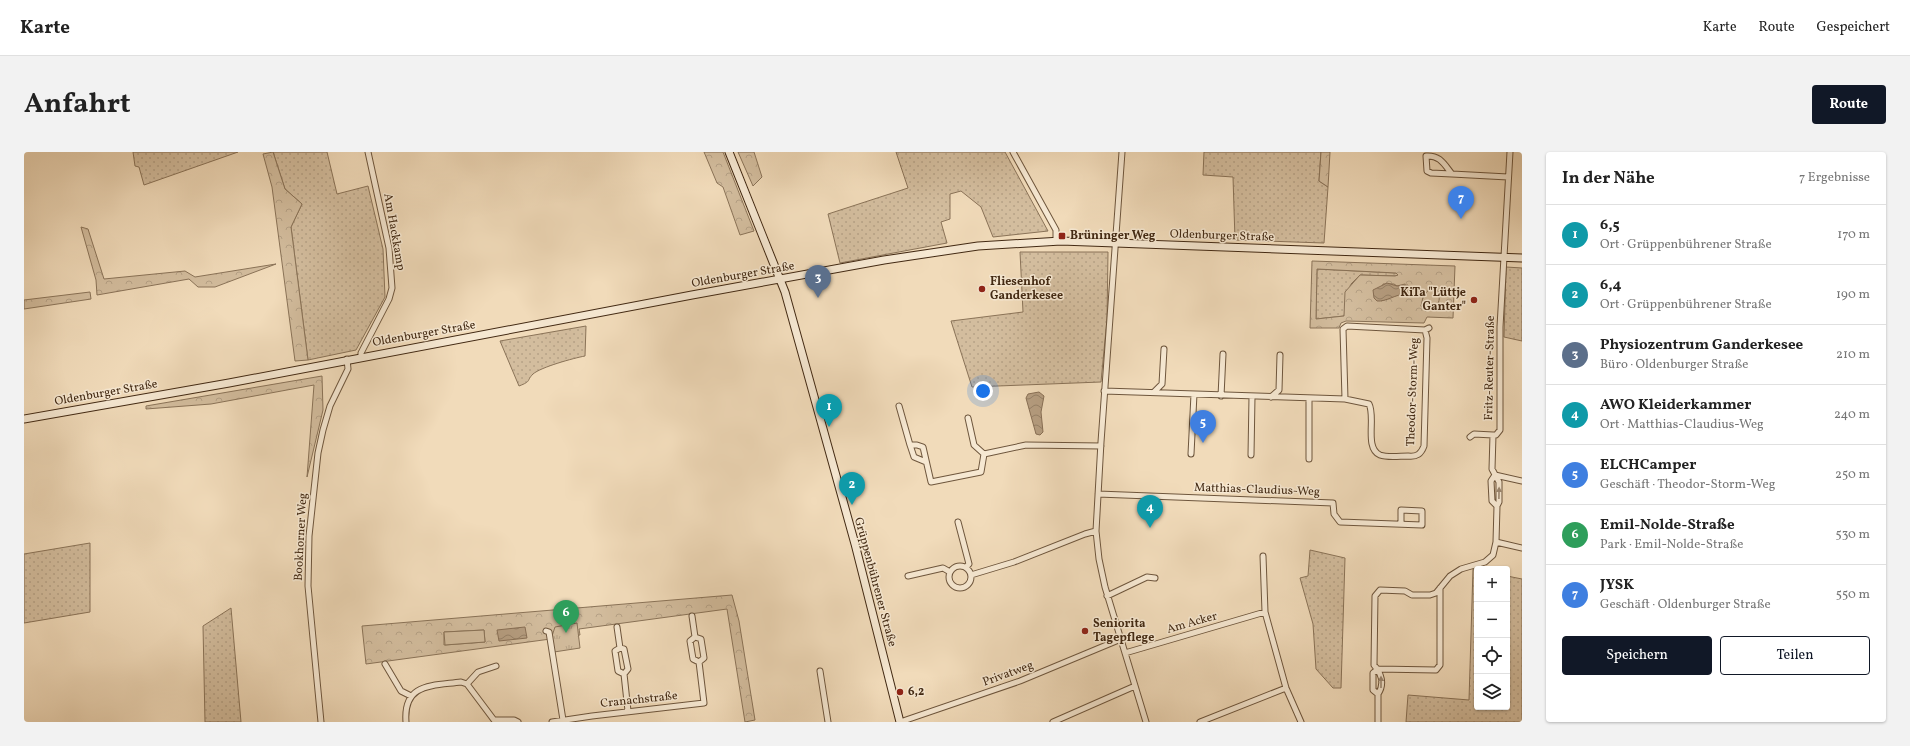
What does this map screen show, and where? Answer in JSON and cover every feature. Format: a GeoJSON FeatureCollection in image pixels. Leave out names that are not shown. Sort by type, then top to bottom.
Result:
{"type":"FeatureCollection","features":[{"type":"Feature","properties":{"kind":"street","name":"Am Hackkamp"},"geometry":{"type":"LineString","coordinates":[[361,357],[361,352],[389,299],[392,288],[389,248],[368,152]]}},
{"type":"Feature","properties":{"kind":"street","name":"Grüppenbührener Straße"},"geometry":{"type":"LineString","coordinates":[[729,152],[780,279],[855,544],[900,722]]}},
{"type":"Feature","properties":{"kind":"street"},"geometry":{"type":"LineString","coordinates":[[1013,152],[1056,230],[1056,241]]}},
{"type":"Feature","properties":{"kind":"street"},"geometry":{"type":"LineString","coordinates":[[1122,152],[1104,391],[1096,532],[1099,559],[1108,596],[1146,722]]}},
{"type":"Feature","properties":{"kind":"street"},"geometry":{"type":"LineString","coordinates":[[1504,257],[1510,152]]}},
{"type":"Feature","properties":{"kind":"street"},"geometry":{"type":"LineString","coordinates":[[1452,174],[1440,159],[1426,156],[1427,172],[1431,173],[1508,177]]}},
{"type":"Feature","properties":{"kind":"street","name":"Oldenburger Straße"},"geometry":{"type":"LineString","coordinates":[[24,419],[222,384],[347,359],[884,260],[978,246],[1056,241],[1116,242],[1522,258]]}},
{"type":"Feature","properties":{"kind":"street","name":"Fritz-Reuter-Straße"},"geometry":{"type":"LineString","coordinates":[[1378,722],[1378,694],[1381,689],[1381,673],[1374,665],[1375,596],[1380,590],[1405,591],[1412,595],[1430,595],[1436,593],[1450,576],[1461,569],[1485,562],[1493,555],[1496,542],[1497,506],[1492,501],[1492,482],[1495,475],[1492,469],[1493,435],[1496,435],[1500,430],[1500,339],[1504,257]]}},
{"type":"Feature","properties":{"kind":"street","name":"Theodor-Storm-Weg"},"geometry":{"type":"LineString","coordinates":[[1104,391],[1345,399],[1369,404],[1372,409],[1372,444],[1374,450],[1381,455],[1414,457],[1421,452],[1424,446],[1427,329],[1347,326],[1344,329],[1345,399]]}},
{"type":"Feature","properties":{"kind":"street"},"geometry":{"type":"LineString","coordinates":[[1154,392],[1162,384],[1164,349]]}},
{"type":"Feature","properties":{"kind":"street"},"geometry":{"type":"LineString","coordinates":[[1221,396],[1223,354]]}},
{"type":"Feature","properties":{"kind":"street"},"geometry":{"type":"LineString","coordinates":[[1280,355],[1279,390],[1286,398]]}},
{"type":"Feature","properties":{"kind":"street","name":"Bookhorner Weg"},"geometry":{"type":"LineString","coordinates":[[321,722],[308,586],[309,536],[318,453],[330,406],[348,369],[347,359]]}},
{"type":"Feature","properties":{"kind":"street"},"geometry":{"type":"LineString","coordinates":[[1162,384],[1169,392]]}},
{"type":"Feature","properties":{"kind":"street"},"geometry":{"type":"LineString","coordinates":[[1271,397],[1279,390]]}},
{"type":"Feature","properties":{"kind":"street"},"geometry":{"type":"LineString","coordinates":[[1190,454],[1194,394]]}},
{"type":"Feature","properties":{"kind":"street"},"geometry":{"type":"LineString","coordinates":[[1251,455],[1252,397]]}},
{"type":"Feature","properties":{"kind":"street"},"geometry":{"type":"LineString","coordinates":[[1309,398],[1309,459]]}},
{"type":"Feature","properties":{"kind":"street"},"geometry":{"type":"LineString","coordinates":[[899,406],[914,457],[926,462]]}},
{"type":"Feature","properties":{"kind":"street"},"geometry":{"type":"LineString","coordinates":[[968,418],[974,445],[984,454]]}},
{"type":"Feature","properties":{"kind":"street"},"geometry":{"type":"LineString","coordinates":[[1470,437],[1474,434],[1493,435]]}},
{"type":"Feature","properties":{"kind":"street"},"geometry":{"type":"LineString","coordinates":[[910,445],[923,447],[931,482],[981,472],[984,454]]}},
{"type":"Feature","properties":{"kind":"street"},"geometry":{"type":"LineString","coordinates":[[984,454],[1026,445],[1101,446]]}},
{"type":"Feature","properties":{"kind":"street"},"geometry":{"type":"LineString","coordinates":[[1495,475],[1522,481]]}},
{"type":"Feature","properties":{"kind":"street","name":"Matthias-Claudius-Weg"},"geometry":{"type":"LineString","coordinates":[[1098,494],[1333,503],[1334,514],[1340,522],[1422,525],[1422,511],[1401,510],[1401,524]]}},
{"type":"Feature","properties":{"kind":"street"},"geometry":{"type":"LineString","coordinates":[[958,522],[969,564],[966,568]]}},
{"type":"Feature","properties":{"kind":"street"},"geometry":{"type":"LineString","coordinates":[[971,575],[1014,562],[1085,534],[1096,532]]}},
{"type":"Feature","properties":{"kind":"street"},"geometry":{"type":"LineString","coordinates":[[1496,542],[1522,548]]}},
{"type":"Feature","properties":{"kind":"street"},"geometry":{"type":"LineString","coordinates":[[1262,556],[1265,612],[1286,688],[1301,722]]}},
{"type":"Feature","properties":{"kind":"street"},"geometry":{"type":"LineString","coordinates":[[957,566],[966,568],[971,575],[968,585],[959,589],[950,583],[950,572],[957,566]]}},
{"type":"Feature","properties":{"kind":"street"},"geometry":{"type":"LineString","coordinates":[[908,576],[943,568],[950,572]]}},
{"type":"Feature","properties":{"kind":"street"},"geometry":{"type":"LineString","coordinates":[[1108,596],[1147,577],[1155,578]]}},
{"type":"Feature","properties":{"kind":"street"},"geometry":{"type":"LineString","coordinates":[[1378,669],[1436,670],[1440,665],[1440,588]]}},
{"type":"Feature","properties":{"kind":"street","name":"Am Acker"},"geometry":{"type":"LineString","coordinates":[[1125,653],[1265,612]]}},
{"type":"Feature","properties":{"kind":"street"},"geometry":{"type":"LineString","coordinates":[[692,616],[695,637]]}},
{"type":"Feature","properties":{"kind":"street"},"geometry":{"type":"LineString","coordinates":[[617,627],[620,648],[624,649],[628,669],[624,674],[628,711]]}},
{"type":"Feature","properties":{"kind":"street"},"geometry":{"type":"LineString","coordinates":[[546,631],[549,632],[564,720]]}},
{"type":"Feature","properties":{"kind":"street"},"geometry":{"type":"LineString","coordinates":[[695,637],[701,639],[704,658],[699,662],[693,659],[690,642],[695,637]]}},
{"type":"Feature","properties":{"kind":"street","name":"Privatweg"},"geometry":{"type":"LineString","coordinates":[[900,722],[1028,679],[1120,639]]}},
{"type":"Feature","properties":{"kind":"street"},"geometry":{"type":"LineString","coordinates":[[620,648],[615,651],[618,671],[624,674]]}},
{"type":"Feature","properties":{"kind":"street","name":"Cranachstraße"},"geometry":{"type":"LineString","coordinates":[[552,722],[628,711],[704,703],[699,662]]}},
{"type":"Feature","properties":{"kind":"street"},"geometry":{"type":"LineString","coordinates":[[385,664],[401,691],[411,696]]}},
{"type":"Feature","properties":{"kind":"street"},"geometry":{"type":"LineString","coordinates":[[467,684],[478,672],[496,666]]}},
{"type":"Feature","properties":{"kind":"street","name":"Fritz-Reuter-Straße"},"geometry":{"type":"LineString","coordinates":[[1378,669],[1373,673],[1373,690],[1378,694]]}},
{"type":"Feature","properties":{"kind":"street"},"geometry":{"type":"LineString","coordinates":[[820,671],[828,722]]}},
{"type":"Feature","properties":{"kind":"street"},"geometry":{"type":"LineString","coordinates":[[406,722],[405,709],[411,696],[420,688],[461,682],[467,684],[494,720],[514,720],[518,722]]}},
{"type":"Feature","properties":{"kind":"street"},"geometry":{"type":"LineString","coordinates":[[1054,722],[1135,686]]}},
{"type":"Feature","properties":{"kind":"street"},"geometry":{"type":"LineString","coordinates":[[1200,722],[1286,688]]}},
{"type":"Feature","properties":{"kind":"green space"},"geometry":{"type":"Polygon","coordinates":[[[133,152],[238,152],[144,185],[139,167],[135,166],[133,152]]]}},
{"type":"Feature","properties":{"kind":"green space"},"geometry":{"type":"Polygon","coordinates":[[[273,152],[327,152],[337,194],[368,186],[383,249],[385,297],[356,350],[308,360],[291,227],[302,204],[285,189],[273,152]]]}},
{"type":"Feature","properties":{"kind":"green space"},"geometry":{"type":"Polygon","coordinates":[[[273,152],[285,189],[302,204],[291,227],[308,360],[295,361],[272,187],[263,154],[273,152]]]}},
{"type":"Feature","properties":{"kind":"green space"},"geometry":{"type":"Polygon","coordinates":[[[704,152],[723,152],[754,231],[740,235],[723,187],[717,183],[704,152]]]}},
{"type":"Feature","properties":{"kind":"green space"},"geometry":{"type":"Polygon","coordinates":[[[738,152],[754,152],[762,177],[753,186],[738,152]]]}},
{"type":"Feature","properties":{"kind":"green space"},"geometry":{"type":"Polygon","coordinates":[[[896,152],[1005,152],[1048,231],[993,237],[981,207],[961,191],[950,194],[950,219],[941,222],[947,243],[840,263],[828,214],[908,188],[896,152]]]}},
{"type":"Feature","properties":{"kind":"green space"},"geometry":{"type":"Polygon","coordinates":[[[1204,152],[1321,152],[1319,181],[1328,187],[1324,243],[1235,240],[1233,177],[1203,175],[1204,152]]]}},
{"type":"Feature","properties":{"kind":"green space"},"geometry":{"type":"Polygon","coordinates":[[[1321,152],[1330,152],[1328,187],[1319,181],[1321,152]]]}},
{"type":"Feature","properties":{"kind":"green space"},"geometry":{"type":"Polygon","coordinates":[[[81,227],[88,229],[104,279],[185,271],[195,277],[276,264],[215,287],[198,287],[189,279],[97,295],[96,280],[81,227]]]}},
{"type":"Feature","properties":{"kind":"green space"},"geometry":{"type":"Polygon","coordinates":[[[1020,252],[1108,252],[1107,319],[1101,382],[972,387],[951,321],[1023,312],[1020,252]]]}},
{"type":"Feature","properties":{"kind":"green space"},"geometry":{"type":"Polygon","coordinates":[[[1312,261],[1455,266],[1453,318],[1427,317],[1424,323],[1346,321],[1341,323],[1339,328],[1310,328],[1312,261]],[[1317,269],[1316,319],[1344,316],[1345,292],[1360,275],[1398,275],[1396,273],[1317,269]],[[1383,284],[1381,301],[1400,294],[1406,294],[1405,284],[1397,286],[1394,284],[1383,284]]]}},
{"type":"Feature","properties":{"kind":"green space"},"geometry":{"type":"Polygon","coordinates":[[[1506,267],[1522,268],[1522,341],[1504,337],[1506,267]]]}},
{"type":"Feature","properties":{"kind":"green space"},"geometry":{"type":"Polygon","coordinates":[[[1317,269],[1396,273],[1399,275],[1360,275],[1351,284],[1344,316],[1316,319],[1317,269]]]}},
{"type":"Feature","properties":{"kind":"green space"},"geometry":{"type":"Polygon","coordinates":[[[1430,288],[1438,291],[1439,302],[1432,309],[1425,311],[1421,306],[1423,297],[1430,288]]]}},
{"type":"Feature","properties":{"kind":"green space"},"geometry":{"type":"Polygon","coordinates":[[[90,292],[91,299],[24,309],[24,300],[90,292]]]}},
{"type":"Feature","properties":{"kind":"green space"},"geometry":{"type":"Polygon","coordinates":[[[586,326],[585,356],[537,371],[527,382],[519,386],[500,341],[586,326]]]}},
{"type":"Feature","properties":{"kind":"green space"},"geometry":{"type":"Polygon","coordinates":[[[322,376],[323,410],[307,477],[314,385],[211,404],[146,409],[146,406],[322,376]]]}},
{"type":"Feature","properties":{"kind":"green space"},"geometry":{"type":"Polygon","coordinates":[[[90,543],[90,612],[24,623],[24,554],[90,543]]]}},
{"type":"Feature","properties":{"kind":"green space"},"geometry":{"type":"Polygon","coordinates":[[[1310,550],[1345,558],[1341,688],[1333,688],[1316,669],[1313,624],[1300,578],[1308,576],[1310,550]]]}},
{"type":"Feature","properties":{"kind":"green space"},"geometry":{"type":"Polygon","coordinates":[[[1473,569],[1474,710],[1510,710],[1510,577],[1522,579],[1522,722],[1406,722],[1408,695],[1469,700],[1473,569]]]}},
{"type":"Feature","properties":{"kind":"green space"},"geometry":{"type":"Polygon","coordinates":[[[732,595],[739,621],[755,720],[745,722],[727,609],[579,629],[580,635],[366,664],[362,626],[732,595]],[[484,630],[444,632],[444,645],[485,642],[484,630]]]}},
{"type":"Feature","properties":{"kind":"green space"},"geometry":{"type":"Polygon","coordinates":[[[231,608],[241,722],[205,722],[203,626],[231,608]]]}},
{"type":"Feature","properties":{"kind":"green space"},"geometry":{"type":"Polygon","coordinates":[[[577,623],[580,648],[554,652],[551,639],[555,627],[577,623]]]}},
{"type":"Feature","properties":{"kind":"green space"},"geometry":{"type":"Polygon","coordinates":[[[484,630],[485,642],[445,645],[444,632],[484,630]]]}},
{"type":"Feature","properties":{"kind":"water"},"geometry":{"type":"Polygon","coordinates":[[[1387,283],[1397,286],[1408,285],[1410,290],[1406,294],[1377,301],[1374,298],[1373,290],[1387,283]]]}},
{"type":"Feature","properties":{"kind":"water"},"geometry":{"type":"Polygon","coordinates":[[[1039,392],[1044,396],[1041,412],[1043,432],[1040,435],[1036,434],[1026,398],[1028,394],[1039,392]]]}},
{"type":"Feature","properties":{"kind":"water"},"geometry":{"type":"Polygon","coordinates":[[[525,627],[527,638],[499,641],[497,630],[525,627]]]}},
{"type":"Feature","properties":{"kind":"place","name":"JYSK"},"geometry":{"type":"Point","coordinates":[1461,219]}},
{"type":"Feature","properties":{"kind":"place","name":"Brüninger Weg"},"geometry":{"type":"Point","coordinates":[1062,236]}},
{"type":"Feature","properties":{"kind":"place","name":"Fliesenhof Ganderkesee"},"geometry":{"type":"Point","coordinates":[982,289]}},
{"type":"Feature","properties":{"kind":"place","name":"Physiozentrum Ganderkesee"},"geometry":{"type":"Point","coordinates":[818,298]}},
{"type":"Feature","properties":{"kind":"place","name":"KiTa \"Lüttje Ganter\""},"geometry":{"type":"Point","coordinates":[1474,300]}},
{"type":"Feature","properties":{"kind":"place","name":"6,5"},"geometry":{"type":"Point","coordinates":[829,427]}},
{"type":"Feature","properties":{"kind":"place","name":"ELCHCamper"},"geometry":{"type":"Point","coordinates":[1203,443]}},
{"type":"Feature","properties":{"kind":"place","name":"6,4"},"geometry":{"type":"Point","coordinates":[852,505]}},
{"type":"Feature","properties":{"kind":"place","name":"AWO Kleiderkammer"},"geometry":{"type":"Point","coordinates":[1150,528]}},
{"type":"Feature","properties":{"kind":"place","name":"Seniorita Tagepflege"},"geometry":{"type":"Point","coordinates":[1085,631]}},
{"type":"Feature","properties":{"kind":"place","name":"Emil-Nolde-Straße"},"geometry":{"type":"Point","coordinates":[566,633]}},
{"type":"Feature","properties":{"kind":"place","name":"6,2"},"geometry":{"type":"Point","coordinates":[900,692]}}]}
